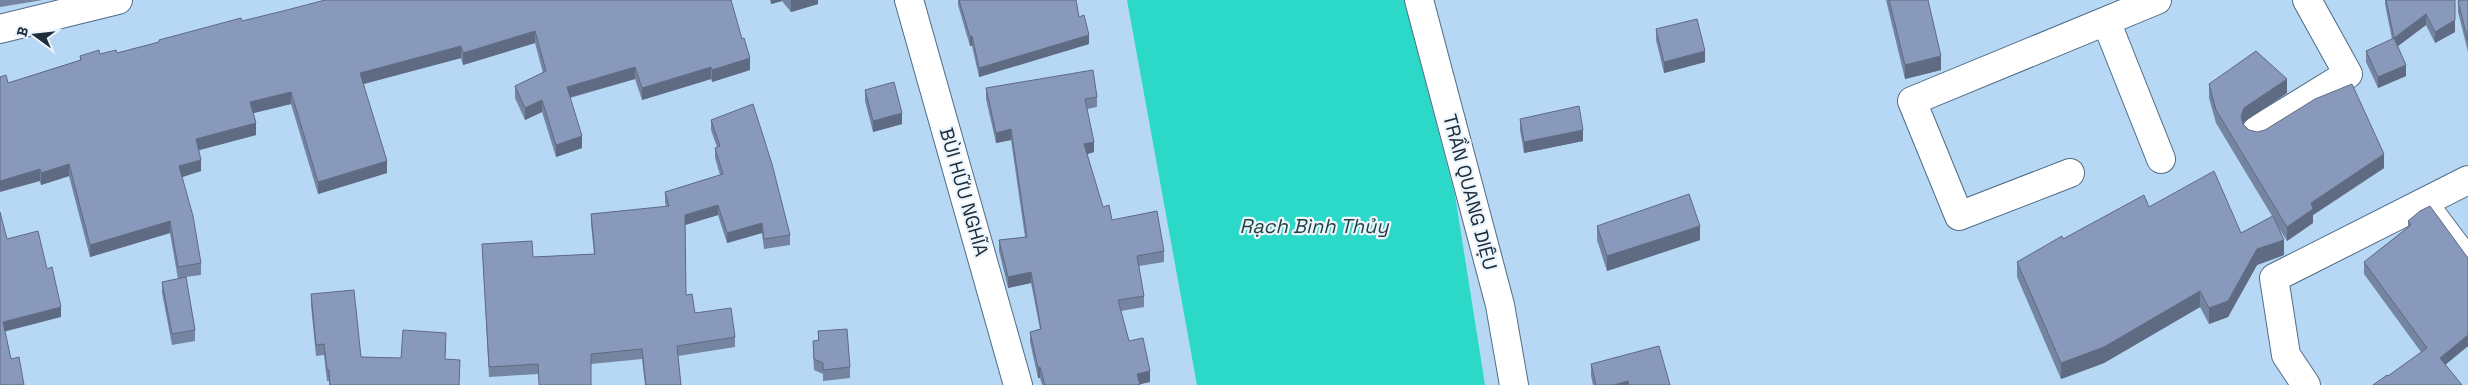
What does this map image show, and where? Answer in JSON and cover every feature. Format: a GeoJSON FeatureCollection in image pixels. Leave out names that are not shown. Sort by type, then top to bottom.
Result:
{"type":"FeatureCollection","features":[{"type":"Feature","properties":{"kind":"street"},"geometry":{"type":"LineString","coordinates":[[0,29],[118,0]]}},
{"type":"Feature","properties":{"kind":"street","name":"BÙI HỮU NGHĨA"},"geometry":{"type":"LineString","coordinates":[[909,0],[1018,385]]}},
{"type":"Feature","properties":{"kind":"street","name":"TRẦN QUANG DIỆU"},"geometry":{"type":"LineString","coordinates":[[1419,0],[1500,305],[1514,385]]}},
{"type":"Feature","properties":{"kind":"street"},"geometry":{"type":"LineString","coordinates":[[2070,173],[1959,216],[1912,101],[2157,0]]}},
{"type":"Feature","properties":{"kind":"street"},"geometry":{"type":"LineString","coordinates":[[2257,130],[2348,74],[2307,0]]}},
{"type":"Feature","properties":{"kind":"street"},"geometry":{"type":"LineString","coordinates":[[2106,21],[2161,159]]}},
{"type":"Feature","properties":{"kind":"street"},"geometry":{"type":"LineString","coordinates":[[2306,385],[2286,356],[2274,278],[2468,180]]}},
{"type":"Feature","properties":{"kind":"lane"},"geometry":{"type":"LineString","coordinates":[[2429,199],[2468,250]]}},
{"type":"Feature","properties":{"kind":"water","name":"Rạch Bình Thủy"},"geometry":{"type":"Polygon","coordinates":[[[1127,0],[1404,0],[1455,195],[1485,385],[1197,385],[1127,0]]]}},
{"type":"Feature","properties":{"kind":"building"},"geometry":{"type":"Polygon","coordinates":[[[325,0],[731,0],[742,39],[744,38],[750,58],[712,70],[711,67],[642,88],[635,67],[567,87],[582,136],[556,145],[542,100],[525,108],[515,86],[546,71],[535,31],[463,53],[461,46],[360,73],[387,161],[318,182],[291,92],[250,102],[256,123],[196,139],[201,160],[179,166],[193,216],[201,263],[178,267],[170,221],[90,245],[69,164],[41,173],[40,169],[0,181],[0,77],[6,75],[8,83],[81,60],[80,56],[99,50],[100,54],[116,50],[117,53],[241,18],[242,21],[325,0]]]}},
{"type":"Feature","properties":{"kind":"building"},"geometry":{"type":"Polygon","coordinates":[[[959,0],[1076,0],[1079,17],[1084,15],[1089,35],[979,68],[972,36],[970,37],[959,0]]]}},
{"type":"Feature","properties":{"kind":"building"},"geometry":{"type":"Polygon","coordinates":[[[1889,0],[1928,0],[1941,56],[1905,65],[1889,0]]]}},
{"type":"Feature","properties":{"kind":"building"},"geometry":{"type":"Polygon","coordinates":[[[2386,0],[2455,0],[2455,20],[2435,32],[2426,14],[2394,38],[2386,0]]]}},
{"type":"Feature","properties":{"kind":"building"},"geometry":{"type":"Polygon","coordinates":[[[2468,0],[2468,41],[2458,1],[2468,0]]]}},
{"type":"Feature","properties":{"kind":"building"},"geometry":{"type":"Polygon","coordinates":[[[1697,19],[1705,51],[1664,62],[1656,29],[1697,19]]]}},
{"type":"Feature","properties":{"kind":"building"},"geometry":{"type":"Polygon","coordinates":[[[2394,38],[2406,65],[2378,77],[2366,51],[2394,38]]]}},
{"type":"Feature","properties":{"kind":"building"},"geometry":{"type":"Polygon","coordinates":[[[2256,51],[2287,79],[2244,108],[2241,116],[2243,124],[2249,130],[2257,132],[2265,130],[2315,99],[2352,84],[2384,154],[2311,203],[2313,209],[2287,227],[2216,110],[2209,84],[2256,51]]]}},
{"type":"Feature","properties":{"kind":"building"},"geometry":{"type":"Polygon","coordinates":[[[1093,70],[1097,97],[1085,99],[1094,142],[1084,144],[1103,207],[1109,205],[1112,220],[1157,211],[1164,251],[1137,256],[1144,296],[1118,300],[1129,341],[1143,338],[1150,371],[1137,374],[1140,385],[1045,385],[1040,367],[1038,368],[1030,332],[1041,329],[1031,272],[1008,277],[999,240],[1027,237],[1011,129],[996,133],[986,88],[1093,70]]]}},
{"type":"Feature","properties":{"kind":"building"},"geometry":{"type":"Polygon","coordinates":[[[894,82],[902,113],[873,121],[865,90],[894,82]]]}},
{"type":"Feature","properties":{"kind":"building"},"geometry":{"type":"Polygon","coordinates":[[[753,104],[772,164],[790,235],[764,239],[762,223],[727,233],[718,205],[685,215],[686,295],[692,294],[695,313],[731,308],[735,337],[677,346],[681,385],[646,385],[642,349],[591,354],[591,385],[539,385],[538,364],[489,367],[482,244],[532,241],[533,257],[595,254],[591,214],[669,206],[665,192],[723,174],[715,148],[720,146],[711,120],[753,104]]]}},
{"type":"Feature","properties":{"kind":"building"},"geometry":{"type":"Polygon","coordinates":[[[1579,106],[1583,130],[1524,142],[1520,119],[1579,106]]]}},
{"type":"Feature","properties":{"kind":"building"},"geometry":{"type":"Polygon","coordinates":[[[2214,171],[2241,233],[2273,216],[2284,240],[2257,249],[2228,301],[2209,308],[2200,291],[2104,347],[2061,363],[2017,262],[2062,236],[2063,239],[2144,195],[2149,207],[2214,171]]]}},
{"type":"Feature","properties":{"kind":"building"},"geometry":{"type":"Polygon","coordinates":[[[1689,194],[1700,226],[1607,256],[1597,226],[1689,194]]]}},
{"type":"Feature","properties":{"kind":"building"},"geometry":{"type":"Polygon","coordinates":[[[2430,206],[2468,258],[2468,335],[2440,358],[2462,385],[2373,385],[2427,348],[2364,262],[2411,225],[2408,221],[2420,211],[2430,206]]]}},
{"type":"Feature","properties":{"kind":"building"},"geometry":{"type":"Polygon","coordinates":[[[0,212],[7,239],[38,231],[47,269],[52,267],[61,307],[3,322],[11,359],[19,357],[24,385],[0,385],[0,212]]]}},
{"type":"Feature","properties":{"kind":"building"},"geometry":{"type":"Polygon","coordinates":[[[186,277],[195,330],[172,334],[162,282],[186,277]]]}},
{"type":"Feature","properties":{"kind":"building"},"geometry":{"type":"Polygon","coordinates":[[[354,290],[361,357],[401,358],[403,330],[446,333],[445,359],[460,360],[459,385],[330,385],[324,344],[316,345],[311,294],[354,290]]]}},
{"type":"Feature","properties":{"kind":"building"},"geometry":{"type":"Polygon","coordinates":[[[847,329],[850,367],[823,370],[823,363],[814,359],[813,341],[819,340],[818,331],[847,329]]]}},
{"type":"Feature","properties":{"kind":"building"},"geometry":{"type":"Polygon","coordinates":[[[1659,346],[1670,385],[1629,385],[1628,381],[1614,385],[1596,385],[1591,364],[1659,346]]]}}]}
